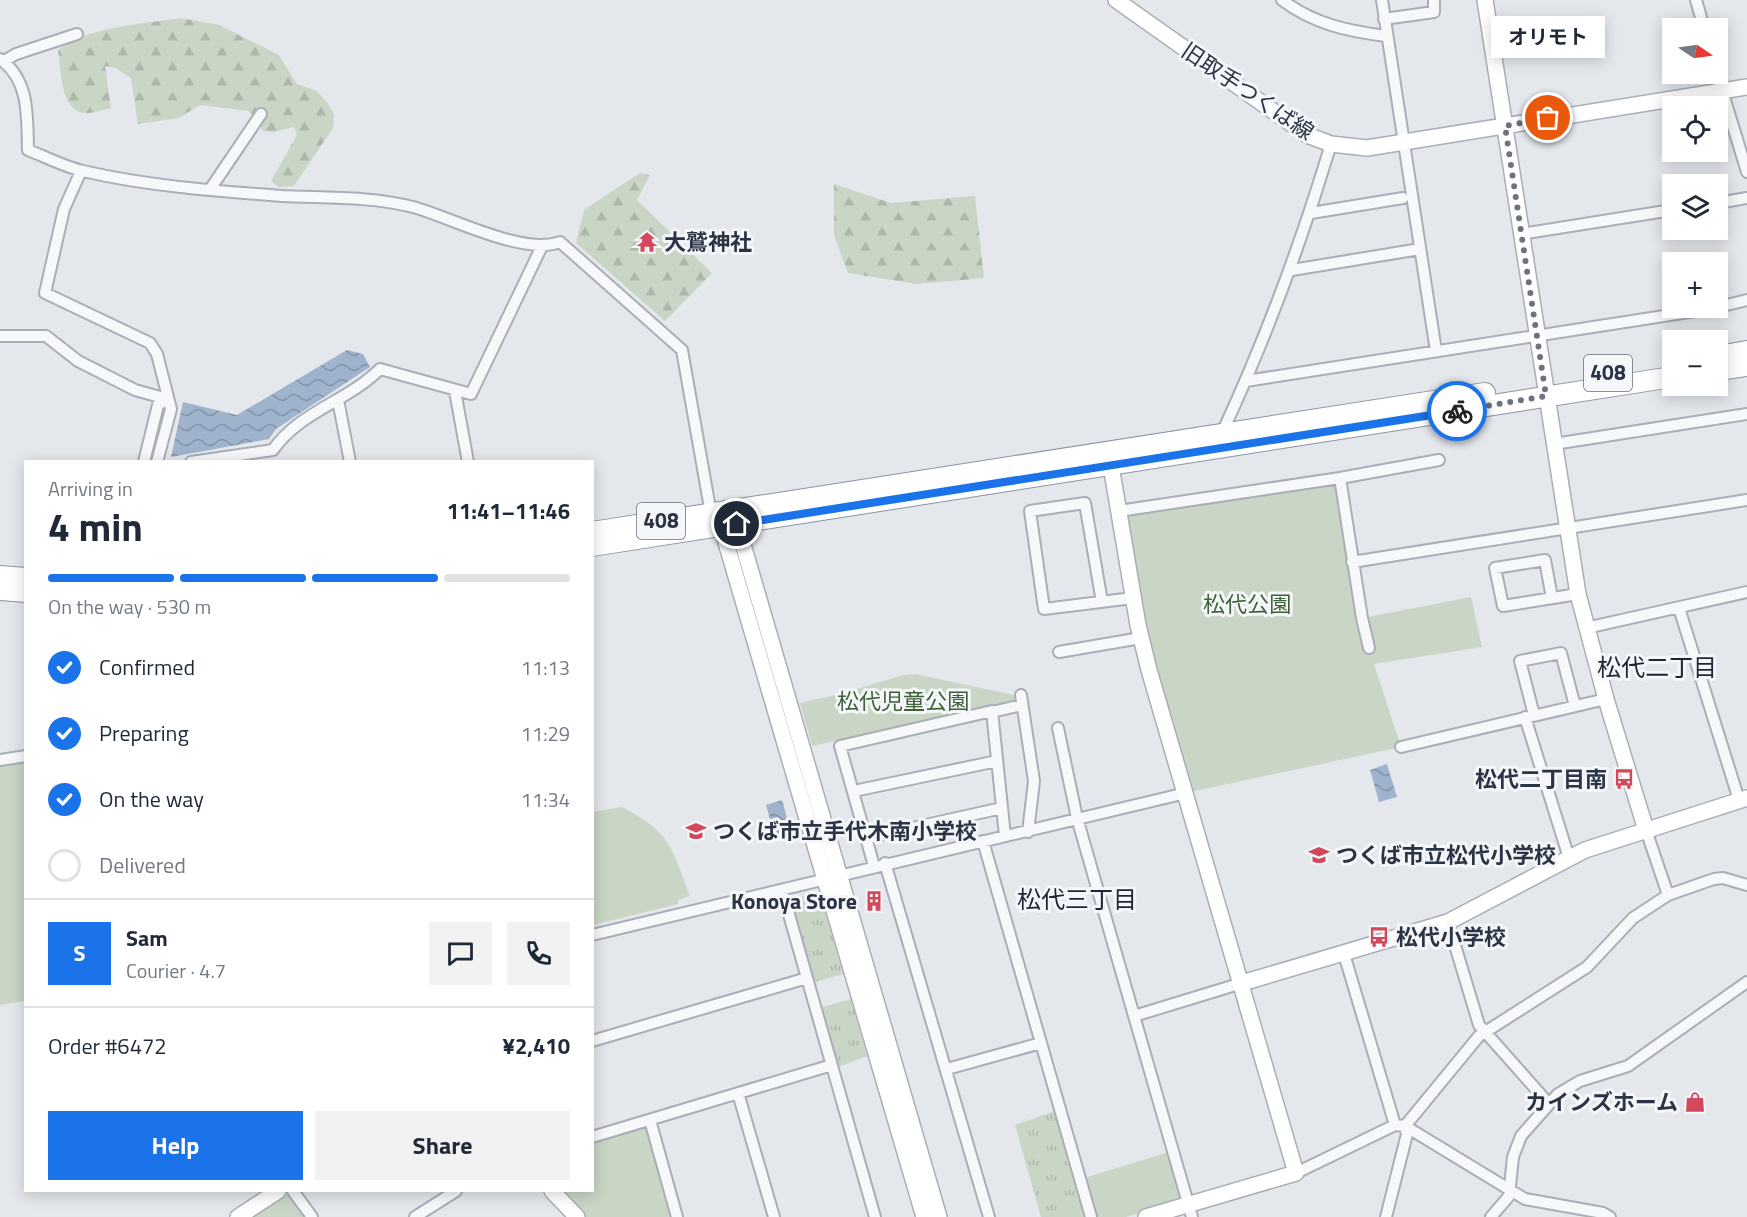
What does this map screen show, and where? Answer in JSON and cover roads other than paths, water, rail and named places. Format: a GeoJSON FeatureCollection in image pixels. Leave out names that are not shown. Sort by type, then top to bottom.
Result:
{"type":"FeatureCollection","features":[{"type":"Feature","properties":{"kind":"highway"},"geometry":{"type":"LineString","coordinates":[[1728,354],[1747,351]]}},
{"type":"Feature","properties":{"kind":"highway","name":"408"},"geometry":{"type":"LineString","coordinates":[[594,546],[725,519],[1545,390],[1662,365]]}},
{"type":"Feature","properties":{"kind":"highway"},"geometry":{"type":"LineString","coordinates":[[1728,369],[1747,366]]}},
{"type":"Feature","properties":{"kind":"highway","name":"408"},"geometry":{"type":"LineString","coordinates":[[1110,458],[1222,433],[1545,390],[1662,378]]}},
{"type":"Feature","properties":{"kind":"highway","name":"408"},"geometry":{"type":"LineString","coordinates":[[594,532],[725,519]]}},
{"type":"Feature","properties":{"kind":"highway"},"geometry":{"type":"LineString","coordinates":[[0,576],[24,578]]}},
{"type":"Feature","properties":{"kind":"highway"},"geometry":{"type":"LineString","coordinates":[[0,590],[24,592]]}},
{"type":"Feature","properties":{"kind":"street","name":"旧取手つくば線"},"geometry":{"type":"LineString","coordinates":[[1116,0],[1307,135],[1331,144],[1366,148],[1747,87]]}},
{"type":"Feature","properties":{"kind":"street"},"geometry":{"type":"LineString","coordinates":[[1282,0],[1295,10],[1329,26],[1386,36]]}},
{"type":"Feature","properties":{"kind":"street"},"geometry":{"type":"LineString","coordinates":[[1382,0],[1436,351]]}},
{"type":"Feature","properties":{"kind":"street"},"geometry":{"type":"LineString","coordinates":[[1384,20],[1434,12],[1434,0]]}},
{"type":"Feature","properties":{"kind":"street"},"geometry":{"type":"LineString","coordinates":[[1485,0],[1578,594],[1606,699],[1668,895]]}},
{"type":"Feature","properties":{"kind":"street"},"geometry":{"type":"LineString","coordinates":[[1685,0],[1696,0],[1701,18]]}},
{"type":"Feature","properties":{"kind":"street"},"geometry":{"type":"LineString","coordinates":[[77,34],[2,60],[20,81],[27,102],[28,150],[81,171],[211,189],[370,199],[414,207],[474,230],[541,248],[560,242],[682,350],[725,519],[833,878],[939,1217]]}},
{"type":"Feature","properties":{"kind":"street"},"geometry":{"type":"LineString","coordinates":[[1721,84],[1747,172]]}},
{"type":"Feature","properties":{"kind":"street"},"geometry":{"type":"LineString","coordinates":[[211,189],[261,114]]}},
{"type":"Feature","properties":{"kind":"street"},"geometry":{"type":"LineString","coordinates":[[1222,433],[1292,270],[1331,144]]}},
{"type":"Feature","properties":{"kind":"street"},"geometry":{"type":"LineString","coordinates":[[81,171],[64,209],[45,293],[150,343],[158,354],[171,409],[158,460]]}},
{"type":"Feature","properties":{"kind":"street"},"geometry":{"type":"LineString","coordinates":[[1311,213],[1402,198]]}},
{"type":"Feature","properties":{"kind":"street"},"geometry":{"type":"LineString","coordinates":[[1728,201],[1747,198]]}},
{"type":"Feature","properties":{"kind":"street"},"geometry":{"type":"LineString","coordinates":[[1521,234],[1662,212]]}},
{"type":"Feature","properties":{"kind":"street"},"geometry":{"type":"LineString","coordinates":[[204,460],[273,450],[283,435],[300,422],[362,387],[380,369],[471,394],[541,248]]}},
{"type":"Feature","properties":{"kind":"street"},"geometry":{"type":"LineString","coordinates":[[1292,270],[1420,249]]}},
{"type":"Feature","properties":{"kind":"street"},"geometry":{"type":"LineString","coordinates":[[1728,304],[1747,300]]}},
{"type":"Feature","properties":{"kind":"street"},"geometry":{"type":"LineString","coordinates":[[1246,381],[1662,315]]}},
{"type":"Feature","properties":{"kind":"street"},"geometry":{"type":"LineString","coordinates":[[0,336],[46,336],[78,361],[135,390],[167,399]]}},
{"type":"Feature","properties":{"kind":"street"},"geometry":{"type":"LineString","coordinates":[[455,391],[468,460]]}},
{"type":"Feature","properties":{"kind":"street"},"geometry":{"type":"LineString","coordinates":[[144,460],[158,405],[167,399]]}},
{"type":"Feature","properties":{"kind":"street"},"geometry":{"type":"LineString","coordinates":[[152,460],[167,399]]}},
{"type":"Feature","properties":{"kind":"street"},"geometry":{"type":"LineString","coordinates":[[338,400],[350,460]]}},
{"type":"Feature","properties":{"kind":"street"},"geometry":{"type":"LineString","coordinates":[[1554,444],[1747,414]]}},
{"type":"Feature","properties":{"kind":"street"},"geometry":{"type":"LineString","coordinates":[[1110,458],[1141,638],[1296,1173]]}},
{"type":"Feature","properties":{"kind":"street"},"geometry":{"type":"LineString","coordinates":[[1119,511],[1340,478],[1439,460]]}},
{"type":"Feature","properties":{"kind":"street"},"geometry":{"type":"LineString","coordinates":[[1340,478],[1352,562],[1369,648]]}},
{"type":"Feature","properties":{"kind":"street"},"geometry":{"type":"LineString","coordinates":[[1352,562],[1747,500]]}},
{"type":"Feature","properties":{"kind":"street"},"geometry":{"type":"LineString","coordinates":[[1102,602],[1086,503],[1030,511],[1044,609],[1102,602],[1133,598]]}},
{"type":"Feature","properties":{"kind":"street"},"geometry":{"type":"LineString","coordinates":[[1552,598],[1545,560],[1495,568],[1503,606],[1578,594]]}},
{"type":"Feature","properties":{"kind":"street"},"geometry":{"type":"LineString","coordinates":[[1586,628],[1747,592]]}},
{"type":"Feature","properties":{"kind":"street"},"geometry":{"type":"LineString","coordinates":[[1134,1016],[1448,922],[1569,858],[1743,799],[1679,608]]}},
{"type":"Feature","properties":{"kind":"street"},"geometry":{"type":"LineString","coordinates":[[1059,652],[1141,638]]}},
{"type":"Feature","properties":{"kind":"street"},"geometry":{"type":"LineString","coordinates":[[1569,858],[1529,716],[1520,661],[1561,653],[1575,706]]}},
{"type":"Feature","properties":{"kind":"street"},"geometry":{"type":"LineString","coordinates":[[1401,747],[1606,699]]}},
{"type":"Feature","properties":{"kind":"street"},"geometry":{"type":"LineString","coordinates":[[989,1217],[948,1069],[880,864],[867,838],[840,746],[992,712],[1022,700],[1034,781],[1028,832]]}},
{"type":"Feature","properties":{"kind":"street"},"geometry":{"type":"LineString","coordinates":[[992,712],[1005,836]]}},
{"type":"Feature","properties":{"kind":"street"},"geometry":{"type":"LineString","coordinates":[[1058,728],[1077,818],[1191,1211]]}},
{"type":"Feature","properties":{"kind":"street"},"geometry":{"type":"LineString","coordinates":[[0,760],[24,756]]}},
{"type":"Feature","properties":{"kind":"street"},"geometry":{"type":"LineString","coordinates":[[854,791],[997,761]]}},
{"type":"Feature","properties":{"kind":"street"},"geometry":{"type":"LineString","coordinates":[[594,935],[833,878],[880,864],[1028,832],[1077,818],[1186,793]]}},
{"type":"Feature","properties":{"kind":"street"},"geometry":{"type":"LineString","coordinates":[[867,838],[1002,808]]}},
{"type":"Feature","properties":{"kind":"street"},"geometry":{"type":"LineString","coordinates":[[983,841],[1091,1217]]}},
{"type":"Feature","properties":{"kind":"street"},"geometry":{"type":"LineString","coordinates":[[833,878],[924,1217]]}},
{"type":"Feature","properties":{"kind":"street"},"geometry":{"type":"LineString","coordinates":[[1146,1217],[1191,1211],[1296,1173],[1400,1126],[1485,1032],[1587,967],[1633,918],[1668,895],[1714,879],[1723,878],[1747,885]]}},
{"type":"Feature","properties":{"kind":"street"},"geometry":{"type":"LineString","coordinates":[[782,890],[875,1217]]}},
{"type":"Feature","properties":{"kind":"street"},"geometry":{"type":"LineString","coordinates":[[1448,922],[1479,1025],[1549,1104]]}},
{"type":"Feature","properties":{"kind":"street"},"geometry":{"type":"LineString","coordinates":[[1344,954],[1400,1126],[1407,1134],[1386,1217]]}},
{"type":"Feature","properties":{"kind":"street"},"geometry":{"type":"LineString","coordinates":[[594,1040],[807,978]]}},
{"type":"Feature","properties":{"kind":"street"},"geometry":{"type":"LineString","coordinates":[[1491,1217],[1509,1196],[1513,1157],[1521,1136],[1566,1088],[1628,1066],[1747,982]]}},
{"type":"Feature","properties":{"kind":"street"},"geometry":{"type":"LineString","coordinates":[[948,1069],[1041,1043]]}},
{"type":"Feature","properties":{"kind":"street"},"geometry":{"type":"LineString","coordinates":[[594,1136],[832,1065]]}},
{"type":"Feature","properties":{"kind":"street"},"geometry":{"type":"LineString","coordinates":[[738,1093],[774,1217]]}},
{"type":"Feature","properties":{"kind":"street"},"geometry":{"type":"LineString","coordinates":[[650,1120],[677,1217]]}},
{"type":"Feature","properties":{"kind":"street"},"geometry":{"type":"LineString","coordinates":[[1400,1126],[1511,1188],[1525,1199],[1603,1213],[1610,1217]]}},
{"type":"Feature","properties":{"kind":"street"},"geometry":{"type":"LineString","coordinates":[[238,1217],[276,1192]]}},
{"type":"Feature","properties":{"kind":"street"},"geometry":{"type":"LineString","coordinates":[[295,1192],[312,1217]]}},
{"type":"Feature","properties":{"kind":"street"},"geometry":{"type":"LineString","coordinates":[[415,1217],[454,1192]]}},
{"type":"Feature","properties":{"kind":"street"},"geometry":{"type":"LineString","coordinates":[[553,1192],[577,1217]]}},
{"type":"Feature","properties":{"kind":"water"},"geometry":{"type":"Polygon","coordinates":[[[347,350],[363,354],[370,367],[276,429],[269,439],[171,457],[183,402],[237,415],[347,350]]]}},
{"type":"Feature","properties":{"kind":"water"},"geometry":{"type":"Polygon","coordinates":[[[1387,764],[1397,797],[1379,802],[1370,770],[1387,764]]]}},
{"type":"Feature","properties":{"kind":"water"},"geometry":{"type":"Polygon","coordinates":[[[782,800],[791,832],[775,837],[766,805],[782,800]]]}},
{"type":"Feature","properties":{"kind":"place","name":"オリモト"},"geometry":{"type":"Point","coordinates":[1548,118]}},
{"type":"Feature","properties":{"kind":"place","name":"大鷲神社"},"geometry":{"type":"Point","coordinates":[647,242]}},
{"type":"Feature","properties":{"kind":"place","name":"松代二丁目南"},"geometry":{"type":"Point","coordinates":[1624,779]}},
{"type":"Feature","properties":{"kind":"place","name":"つくば市立手代木南小学校"},"geometry":{"type":"Point","coordinates":[696,831]}},
{"type":"Feature","properties":{"kind":"place","name":"つくば市立松代小学校"},"geometry":{"type":"Point","coordinates":[1319,855]}},
{"type":"Feature","properties":{"kind":"place","name":"Konoya Store"},"geometry":{"type":"Point","coordinates":[874,901]}},
{"type":"Feature","properties":{"kind":"place","name":"松代小学校"},"geometry":{"type":"Point","coordinates":[1379,937]}},
{"type":"Feature","properties":{"kind":"place","name":"カインズホーム"},"geometry":{"type":"Point","coordinates":[1695,1102]}},
{"type":"Feature","properties":{"kind":"district","name":"松代二丁目"},"geometry":{"type":"Point","coordinates":[1657,668]}},
{"type":"Feature","properties":{"kind":"district","name":"松代三丁目"},"geometry":{"type":"Point","coordinates":[1077,900]}},
{"type":"Feature","properties":{"kind":"park label","name":"松代公園"},"geometry":{"type":"Point","coordinates":[1247,604]}},
{"type":"Feature","properties":{"kind":"park label","name":"松代児童公園"},"geometry":{"type":"Point","coordinates":[903,701]}}]}
